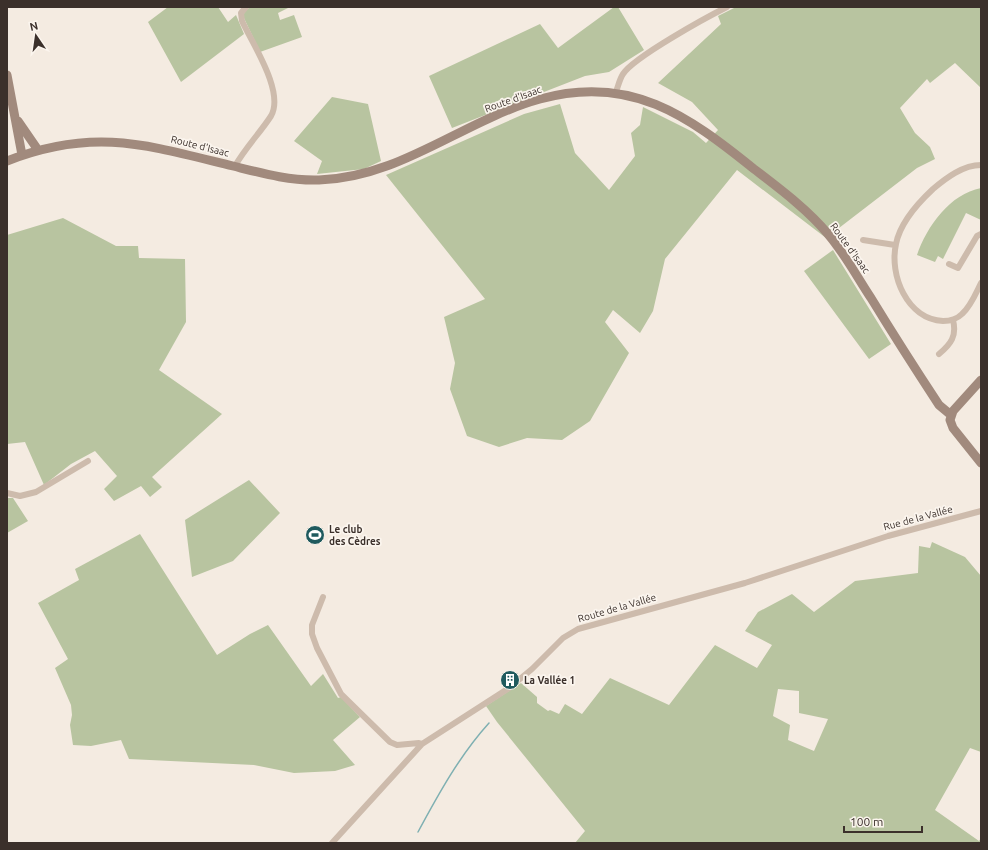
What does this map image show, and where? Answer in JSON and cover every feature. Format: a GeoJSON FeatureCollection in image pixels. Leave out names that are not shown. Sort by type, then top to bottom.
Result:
{"type":"FeatureCollection","features":[{"type":"Feature","properties":{"kind":"street"},"geometry":{"type":"LineString","coordinates":[[236,166],[272,114],[274,97],[270,78],[242,21],[241,13],[246,7]]}},
{"type":"Feature","properties":{"kind":"street"},"geometry":{"type":"LineString","coordinates":[[615,94],[623,74],[633,65],[679,34],[727,7]]}},
{"type":"Feature","properties":{"kind":"street"},"geometry":{"type":"LineString","coordinates":[[7,75],[12,105],[17,120],[22,155]]}},
{"type":"Feature","properties":{"kind":"street","name":"Route d'Isaac"},"geometry":{"type":"LineString","coordinates":[[7,161],[38,150],[72,143],[116,141],[150,145],[273,176],[302,180],[323,180],[353,177],[387,166],[488,120],[540,99],[586,92],[615,94],[648,101],[671,110],[694,123],[764,177],[813,219],[828,234],[939,405],[951,415]]}},
{"type":"Feature","properties":{"kind":"street"},"geometry":{"type":"LineString","coordinates":[[17,120],[38,150]]}},
{"type":"Feature","properties":{"kind":"street"},"geometry":{"type":"LineString","coordinates":[[981,165],[967,167],[950,176],[924,198],[905,223],[895,245],[895,268],[902,290],[909,302],[918,312],[927,318],[935,320],[953,320],[962,314],[969,305],[981,283]]}},
{"type":"Feature","properties":{"kind":"street"},"geometry":{"type":"LineString","coordinates":[[949,264],[958,268],[977,236],[981,234]]}},
{"type":"Feature","properties":{"kind":"street"},"geometry":{"type":"LineString","coordinates":[[863,240],[895,245]]}},
{"type":"Feature","properties":{"kind":"street"},"geometry":{"type":"LineString","coordinates":[[939,354],[951,344],[955,329],[953,320]]}},
{"type":"Feature","properties":{"kind":"street"},"geometry":{"type":"LineString","coordinates":[[981,380],[951,415],[950,420],[953,428],[981,463]]}},
{"type":"Feature","properties":{"kind":"street"},"geometry":{"type":"LineString","coordinates":[[7,493],[20,496],[36,492],[88,462]]}},
{"type":"Feature","properties":{"kind":"street","name":"Rue de la Vallée"},"geometry":{"type":"LineString","coordinates":[[861,545],[981,511]]}},
{"type":"Feature","properties":{"kind":"street","name":"Route de la Vallée"},"geometry":{"type":"LineString","coordinates":[[332,843],[422,744],[509,688],[532,669],[563,638],[578,629],[745,583],[861,545]]}},
{"type":"Feature","properties":{"kind":"street"},"geometry":{"type":"LineString","coordinates":[[323,597],[314,617],[312,634],[331,678],[341,694],[390,742],[404,745],[422,744]]}},
{"type":"Feature","properties":{"kind":"green space"},"geometry":{"type":"Polygon","coordinates":[[[168,7],[218,7],[228,22],[236,15],[244,34],[181,82],[148,22],[168,7]]]}},
{"type":"Feature","properties":{"kind":"green space"},"geometry":{"type":"Polygon","coordinates":[[[250,7],[290,7],[278,13],[280,20],[294,15],[302,37],[260,52],[243,16],[245,11],[250,7]]]}},
{"type":"Feature","properties":{"kind":"green space"},"geometry":{"type":"Polygon","coordinates":[[[614,7],[618,7],[644,50],[609,72],[585,76],[452,128],[429,76],[540,24],[558,48],[614,7]]]}},
{"type":"Feature","properties":{"kind":"green space"},"geometry":{"type":"Polygon","coordinates":[[[736,7],[981,7],[981,88],[955,63],[930,83],[927,79],[900,108],[915,133],[930,147],[935,159],[917,168],[826,238],[737,170],[665,259],[653,311],[640,333],[613,310],[605,322],[629,353],[590,421],[562,440],[527,438],[499,447],[467,436],[450,389],[455,363],[444,317],[485,299],[386,175],[524,114],[560,104],[575,153],[609,190],[635,156],[631,133],[640,125],[643,107],[693,132],[706,143],[718,130],[692,102],[658,83],[721,24],[718,16],[736,7]]]}},
{"type":"Feature","properties":{"kind":"green space"},"geometry":{"type":"Polygon","coordinates":[[[332,97],[368,104],[381,161],[364,169],[317,174],[322,161],[294,141],[332,97]]]}},
{"type":"Feature","properties":{"kind":"green space"},"geometry":{"type":"Polygon","coordinates":[[[981,188],[981,220],[966,213],[943,259],[938,256],[935,262],[917,255],[927,233],[941,213],[959,197],[970,191],[981,188]]]}},
{"type":"Feature","properties":{"kind":"green space"},"geometry":{"type":"Polygon","coordinates":[[[63,218],[116,246],[138,246],[139,258],[185,259],[186,322],[159,370],[222,414],[152,477],[162,487],[150,497],[141,486],[114,501],[104,489],[117,476],[95,451],[71,464],[44,485],[25,442],[7,444],[7,235],[63,218]]]}},
{"type":"Feature","properties":{"kind":"green space"},"geometry":{"type":"Polygon","coordinates":[[[833,250],[891,344],[869,359],[804,271],[833,250]]]}},
{"type":"Feature","properties":{"kind":"green space"},"geometry":{"type":"Polygon","coordinates":[[[249,480],[280,513],[233,561],[192,577],[185,520],[249,480]]]}},
{"type":"Feature","properties":{"kind":"green space"},"geometry":{"type":"Polygon","coordinates":[[[7,498],[13,498],[28,521],[7,533],[7,498]]]}},
{"type":"Feature","properties":{"kind":"green space"},"geometry":{"type":"Polygon","coordinates":[[[140,534],[217,655],[250,634],[268,625],[311,686],[323,674],[338,698],[341,697],[360,717],[333,740],[355,765],[335,771],[294,773],[254,765],[129,759],[121,740],[91,746],[73,745],[70,725],[72,715],[71,705],[55,668],[68,659],[38,603],[79,580],[75,569],[140,534]]]}},
{"type":"Feature","properties":{"kind":"green space"},"geometry":{"type":"Polygon","coordinates":[[[932,542],[965,557],[981,576],[981,752],[970,748],[935,810],[979,841],[981,838],[981,843],[575,843],[585,831],[497,722],[486,706],[521,683],[537,697],[537,703],[548,711],[550,710],[559,714],[565,704],[582,714],[610,678],[669,705],[715,645],[757,668],[772,645],[745,631],[758,612],[792,594],[814,612],[855,581],[918,573],[919,546],[930,548],[932,542]],[[778,689],[773,716],[790,725],[788,740],[814,751],[828,719],[799,713],[799,691],[778,689]]]}},
{"type":"Feature","properties":{"kind":"waterway"},"geometry":{"type":"LineString","coordinates":[[418,832],[459,761],[489,723]]}},
{"type":"Feature","properties":{"kind":"place","name":"Le club des Cèdres"},"geometry":{"type":"Point","coordinates":[315,535]}},
{"type":"Feature","properties":{"kind":"place","name":"La Vallée 1"},"geometry":{"type":"Point","coordinates":[510,680]}}]}
